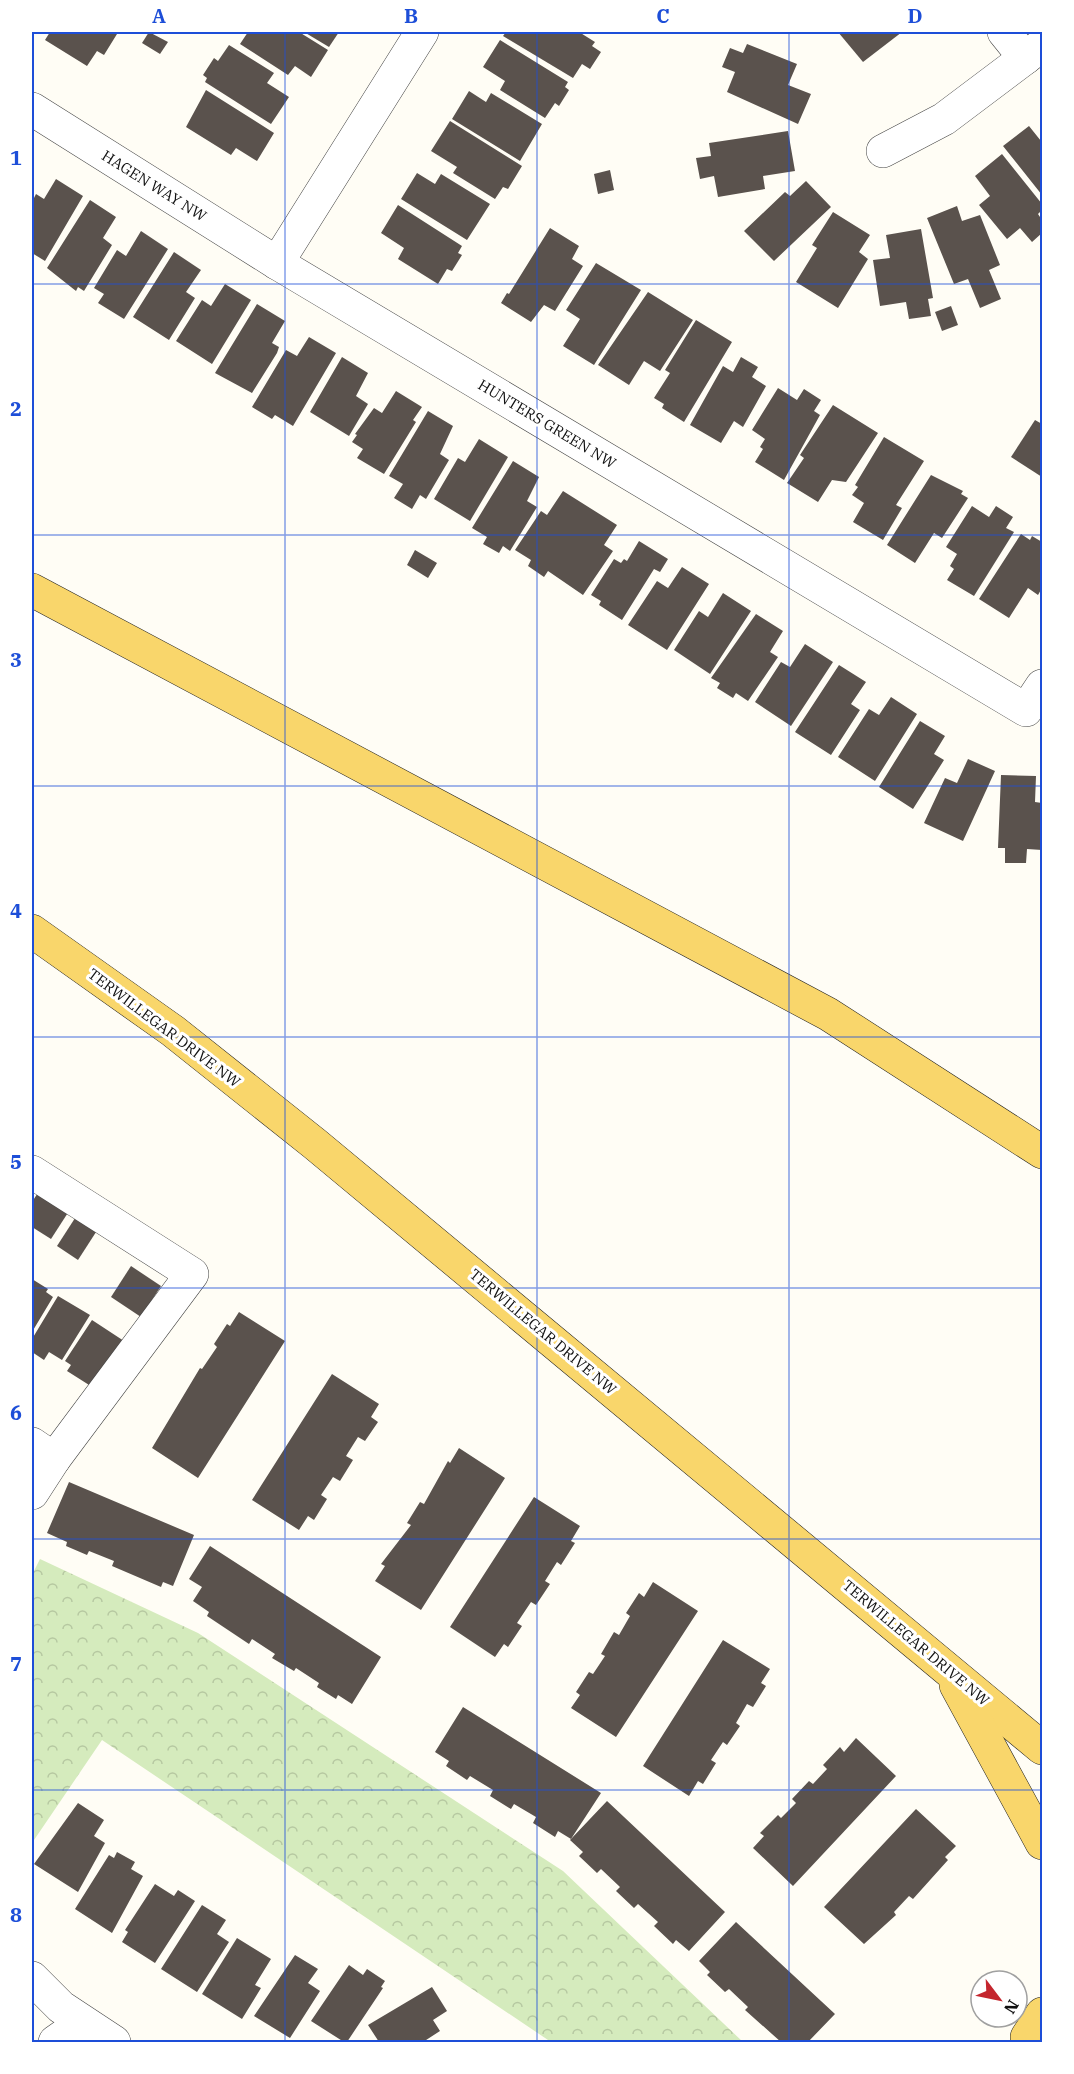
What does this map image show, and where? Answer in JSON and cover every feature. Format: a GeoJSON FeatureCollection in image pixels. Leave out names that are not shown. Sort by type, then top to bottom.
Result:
{"type":"FeatureCollection","features":[{"type":"Feature","properties":{"kind":"main road"},"geometry":{"type":"LineString","coordinates":[[32,590],[828,1014],[1042,1152]]}},
{"type":"Feature","properties":{"kind":"main road","name":"TERWILLEGAR DRIVE NW"},"geometry":{"type":"LineString","coordinates":[[32,931],[173,1031],[315,1144],[1042,1748]]}},
{"type":"Feature","properties":{"kind":"main road"},"geometry":{"type":"LineString","coordinates":[[946,1668],[1042,1843]]}},
{"type":"Feature","properties":{"kind":"street"},"geometry":{"type":"LineString","coordinates":[[277,263],[422,32]]}},
{"type":"Feature","properties":{"kind":"street"},"geometry":{"type":"LineString","coordinates":[[883,151],[944,119],[1034,51],[1004,32]]}},
{"type":"Feature","properties":{"kind":"street","name":"HAGEN WAY NW"},"geometry":{"type":"LineString","coordinates":[[32,109],[277,263]]}},
{"type":"Feature","properties":{"kind":"street","name":"HUNTERS GREEN NW"},"geometry":{"type":"LineString","coordinates":[[277,263],[1026,710],[1042,686]]}},
{"type":"Feature","properties":{"kind":"street"},"geometry":{"type":"LineString","coordinates":[[32,1172],[192,1274],[43,1451],[32,1493]]}},
{"type":"Feature","properties":{"kind":"street"},"geometry":{"type":"LineString","coordinates":[[32,1978],[61,2007],[114,2043]]}},
{"type":"Feature","properties":{"kind":"street"},"geometry":{"type":"LineString","coordinates":[[55,2043],[82,2023]]}},
{"type":"Feature","properties":{"kind":"green space"},"geometry":{"type":"Polygon","coordinates":[[[40,1559],[198,1633],[563,1871],[743,2042],[551,2042],[102,1740],[32,1843],[32,1575],[40,1559]]]}},
{"type":"Feature","properties":{"kind":"building"},"geometry":{"type":"Polygon","coordinates":[[[50,32],[113,32],[117,34],[104,55],[97,51],[87,66],[45,40],[50,32]]]}},
{"type":"Feature","properties":{"kind":"building"},"geometry":{"type":"Polygon","coordinates":[[[149,32],[168,42],[160,54],[142,43],[149,32]]]}},
{"type":"Feature","properties":{"kind":"building"},"geometry":{"type":"Polygon","coordinates":[[[248,32],[299,32],[328,50],[311,77],[295,66],[288,75],[240,44],[248,32]]]}},
{"type":"Feature","properties":{"kind":"building"},"geometry":{"type":"Polygon","coordinates":[[[304,32],[339,32],[329,47],[304,32]]]}},
{"type":"Feature","properties":{"kind":"building"},"geometry":{"type":"Polygon","coordinates":[[[506,32],[579,32],[595,42],[592,46],[601,52],[590,69],[582,64],[573,78],[503,36],[506,32]]]}},
{"type":"Feature","properties":{"kind":"building"},"geometry":{"type":"Polygon","coordinates":[[[838,32],[902,32],[863,62],[838,32]]]}},
{"type":"Feature","properties":{"kind":"building"},"geometry":{"type":"Polygon","coordinates":[[[500,40],[568,82],[565,87],[569,90],[559,106],[555,103],[545,118],[500,90],[505,81],[483,67],[500,40]]]}},
{"type":"Feature","properties":{"kind":"building"},"geometry":{"type":"Polygon","coordinates":[[[747,44],[797,64],[788,85],[811,94],[798,124],[727,92],[735,72],[722,67],[730,48],[743,53],[747,44]]]}},
{"type":"Feature","properties":{"kind":"building"},"geometry":{"type":"Polygon","coordinates":[[[229,45],[274,73],[267,83],[289,97],[271,124],[205,82],[207,78],[203,75],[214,58],[218,61],[229,45]]]}},
{"type":"Feature","properties":{"kind":"building"},"geometry":{"type":"Polygon","coordinates":[[[206,90],[274,133],[257,161],[236,148],[231,155],[186,127],[206,90]]]}},
{"type":"Feature","properties":{"kind":"building"},"geometry":{"type":"Polygon","coordinates":[[[469,91],[486,102],[491,93],[542,124],[520,161],[452,119],[469,91]]]}},
{"type":"Feature","properties":{"kind":"building"},"geometry":{"type":"Polygon","coordinates":[[[450,121],[522,166],[508,189],[503,187],[495,199],[453,173],[457,167],[431,151],[450,121]]]}},
{"type":"Feature","properties":{"kind":"building"},"geometry":{"type":"Polygon","coordinates":[[[1029,126],[1041,141],[1042,139],[1042,195],[1003,146],[1029,126]]]}},
{"type":"Feature","properties":{"kind":"building"},"geometry":{"type":"Polygon","coordinates":[[[788,131],[795,171],[763,176],[765,189],[718,197],[714,176],[700,179],[696,158],[711,156],[709,143],[788,131]]]}},
{"type":"Feature","properties":{"kind":"building"},"geometry":{"type":"Polygon","coordinates":[[[1002,154],[1042,204],[1042,210],[1038,214],[1042,220],[1042,233],[1032,242],[1020,228],[1007,239],[979,205],[990,196],[975,176],[1002,154]]]}},
{"type":"Feature","properties":{"kind":"building"},"geometry":{"type":"Polygon","coordinates":[[[610,170],[614,190],[598,194],[594,174],[610,170]]]}},
{"type":"Feature","properties":{"kind":"building"},"geometry":{"type":"Polygon","coordinates":[[[417,173],[435,184],[441,174],[490,204],[467,240],[401,199],[417,173]]]}},
{"type":"Feature","properties":{"kind":"building"},"geometry":{"type":"Polygon","coordinates":[[[56,179],[83,196],[45,261],[32,253],[32,202],[36,194],[44,199],[56,179]]]}},
{"type":"Feature","properties":{"kind":"building"},"geometry":{"type":"Polygon","coordinates":[[[806,181],[831,207],[774,261],[744,231],[785,192],[790,196],[806,181]]]}},
{"type":"Feature","properties":{"kind":"building"},"geometry":{"type":"Polygon","coordinates":[[[90,200],[116,217],[103,238],[112,245],[84,291],[78,287],[76,291],[47,268],[90,200]]]}},
{"type":"Feature","properties":{"kind":"building"},"geometry":{"type":"Polygon","coordinates":[[[398,205],[462,246],[458,253],[462,255],[452,271],[447,269],[438,284],[398,259],[404,248],[381,233],[398,205]]]}},
{"type":"Feature","properties":{"kind":"building"},"geometry":{"type":"Polygon","coordinates":[[[957,206],[962,221],[980,215],[1000,265],[989,270],[1001,299],[980,308],[968,279],[954,284],[927,218],[957,206]]]}},
{"type":"Feature","properties":{"kind":"building"},"geometry":{"type":"Polygon","coordinates":[[[833,212],[870,235],[859,252],[868,259],[838,308],[796,282],[817,248],[812,245],[833,212]]]}},
{"type":"Feature","properties":{"kind":"building"},"geometry":{"type":"Polygon","coordinates":[[[550,228],[579,246],[572,259],[583,266],[555,311],[544,305],[531,322],[501,303],[550,228]]]}},
{"type":"Feature","properties":{"kind":"building"},"geometry":{"type":"Polygon","coordinates":[[[921,229],[933,298],[928,299],[931,316],[909,319],[906,302],[880,306],[873,260],[890,258],[886,235],[921,229]]]}},
{"type":"Feature","properties":{"kind":"building"},"geometry":{"type":"Polygon","coordinates":[[[141,231],[168,249],[124,319],[98,303],[104,294],[94,288],[117,250],[126,256],[141,231]]]}},
{"type":"Feature","properties":{"kind":"building"},"geometry":{"type":"Polygon","coordinates":[[[174,252],[201,270],[186,292],[195,298],[169,340],[133,317],[174,252]]]}},
{"type":"Feature","properties":{"kind":"building"},"geometry":{"type":"Polygon","coordinates":[[[596,263],[641,290],[594,365],[563,346],[580,319],[566,310],[596,263]]]}},
{"type":"Feature","properties":{"kind":"building"},"geometry":{"type":"Polygon","coordinates":[[[225,284],[251,300],[212,364],[176,341],[202,300],[211,306],[225,284]]]}},
{"type":"Feature","properties":{"kind":"building"},"geometry":{"type":"Polygon","coordinates":[[[648,292],[693,320],[660,371],[644,361],[629,385],[598,365],[648,292]]]}},
{"type":"Feature","properties":{"kind":"building"},"geometry":{"type":"Polygon","coordinates":[[[257,304],[285,321],[272,343],[279,347],[277,353],[252,393],[215,373],[257,304]]]}},
{"type":"Feature","properties":{"kind":"building"},"geometry":{"type":"Polygon","coordinates":[[[951,306],[958,325],[942,331],[935,312],[951,306]]]}},
{"type":"Feature","properties":{"kind":"building"},"geometry":{"type":"Polygon","coordinates":[[[696,320],[732,342],[684,422],[662,408],[664,404],[654,398],[670,373],[665,370],[696,320]]]}},
{"type":"Feature","properties":{"kind":"building"},"geometry":{"type":"Polygon","coordinates":[[[309,337],[336,353],[293,426],[275,415],[272,419],[252,407],[286,350],[297,356],[309,337]]]}},
{"type":"Feature","properties":{"kind":"building"},"geometry":{"type":"Polygon","coordinates":[[[342,357],[368,373],[356,396],[368,404],[349,436],[310,412],[342,357]]]}},
{"type":"Feature","properties":{"kind":"building"},"geometry":{"type":"Polygon","coordinates":[[[741,357],[758,367],[752,377],[766,386],[743,427],[734,421],[721,443],[690,425],[723,366],[733,372],[741,357]]]}},
{"type":"Feature","properties":{"kind":"building"},"geometry":{"type":"Polygon","coordinates":[[[778,388],[797,400],[804,389],[821,400],[814,411],[820,415],[784,480],[755,462],[763,449],[760,447],[765,439],[752,430],[778,388]]]}},
{"type":"Feature","properties":{"kind":"building"},"geometry":{"type":"Polygon","coordinates":[[[396,391],[422,407],[413,420],[416,422],[384,474],[357,458],[363,449],[352,442],[357,435],[355,434],[374,408],[382,413],[396,391]]]}},
{"type":"Feature","properties":{"kind":"building"},"geometry":{"type":"Polygon","coordinates":[[[833,405],[878,433],[846,482],[832,480],[818,502],[787,483],[804,458],[800,455],[833,405]]]}},
{"type":"Feature","properties":{"kind":"building"},"geometry":{"type":"Polygon","coordinates":[[[428,411],[453,426],[440,454],[449,460],[426,499],[420,495],[412,509],[394,498],[403,484],[389,476],[428,411]]]}},
{"type":"Feature","properties":{"kind":"building"},"geometry":{"type":"Polygon","coordinates":[[[1035,420],[1042,424],[1042,477],[1011,457],[1035,420]]]}},
{"type":"Feature","properties":{"kind":"building"},"geometry":{"type":"Polygon","coordinates":[[[884,437],[924,461],[896,505],[902,508],[883,540],[853,522],[864,503],[852,495],[858,487],[855,485],[884,437]]]}},
{"type":"Feature","properties":{"kind":"building"},"geometry":{"type":"Polygon","coordinates":[[[479,439],[508,457],[470,521],[434,499],[458,458],[465,462],[479,439]]]}},
{"type":"Feature","properties":{"kind":"building"},"geometry":{"type":"Polygon","coordinates":[[[513,461],[539,477],[527,501],[537,507],[510,551],[503,546],[499,553],[483,544],[487,537],[472,528],[513,461]]]}},
{"type":"Feature","properties":{"kind":"building"},"geometry":{"type":"Polygon","coordinates":[[[931,475],[963,491],[961,494],[968,498],[942,538],[934,533],[915,563],[887,545],[931,475]]]}},
{"type":"Feature","properties":{"kind":"building"},"geometry":{"type":"Polygon","coordinates":[[[563,491],[617,525],[604,545],[613,551],[583,595],[548,571],[544,577],[528,566],[531,560],[515,550],[541,511],[547,515],[563,491]]]}},
{"type":"Feature","properties":{"kind":"building"},"geometry":{"type":"Polygon","coordinates":[[[972,506],[989,517],[996,506],[1013,517],[1006,528],[1014,532],[974,596],[947,580],[954,569],[950,566],[957,554],[946,547],[972,506]]]}},
{"type":"Feature","properties":{"kind":"building"},"geometry":{"type":"Polygon","coordinates":[[[1021,534],[1030,540],[1032,536],[1042,542],[1042,588],[1038,595],[1028,588],[1009,618],[979,599],[1021,534]]]}},
{"type":"Feature","properties":{"kind":"building"},"geometry":{"type":"Polygon","coordinates":[[[639,541],[668,559],[660,572],[654,569],[622,620],[599,605],[601,601],[591,595],[614,559],[621,563],[624,559],[627,561],[639,541]]]}},
{"type":"Feature","properties":{"kind":"building"},"geometry":{"type":"Polygon","coordinates":[[[415,550],[437,563],[428,578],[407,565],[415,550]]]}},
{"type":"Feature","properties":{"kind":"building"},"geometry":{"type":"Polygon","coordinates":[[[682,567],[709,584],[667,650],[628,625],[657,581],[668,588],[682,567]]]}},
{"type":"Feature","properties":{"kind":"building"},"geometry":{"type":"Polygon","coordinates":[[[723,593],[751,611],[710,674],[674,650],[699,611],[708,617],[723,593]]]}},
{"type":"Feature","properties":{"kind":"building"},"geometry":{"type":"Polygon","coordinates":[[[756,614],[783,631],[770,652],[778,657],[748,701],[736,693],[733,698],[717,688],[720,683],[711,678],[756,614]]]}},
{"type":"Feature","properties":{"kind":"building"},"geometry":{"type":"Polygon","coordinates":[[[805,644],[833,662],[791,726],[755,702],[781,662],[790,667],[805,644]]]}},
{"type":"Feature","properties":{"kind":"building"},"geometry":{"type":"Polygon","coordinates":[[[839,665],[866,682],[851,704],[860,710],[831,755],[795,732],[839,665]]]}},
{"type":"Feature","properties":{"kind":"building"},"geometry":{"type":"Polygon","coordinates":[[[891,697],[917,714],[875,781],[838,757],[869,709],[879,715],[891,697]]]}},
{"type":"Feature","properties":{"kind":"building"},"geometry":{"type":"Polygon","coordinates":[[[920,721],[945,736],[934,754],[944,760],[913,809],[879,787],[920,721]]]}},
{"type":"Feature","properties":{"kind":"building"},"geometry":{"type":"Polygon","coordinates":[[[968,759],[995,771],[963,841],[924,823],[945,778],[957,783],[968,759]]]}},
{"type":"Feature","properties":{"kind":"building"},"geometry":{"type":"Polygon","coordinates":[[[1001,775],[1036,776],[1035,802],[1042,803],[1042,850],[1027,849],[1026,863],[1005,863],[1005,848],[998,848],[1001,775]]]}},
{"type":"Feature","properties":{"kind":"building"},"geometry":{"type":"Polygon","coordinates":[[[41,1188],[71,1208],[51,1239],[32,1227],[32,1202],[41,1188]]]}},
{"type":"Feature","properties":{"kind":"building"},"geometry":{"type":"Polygon","coordinates":[[[77,1215],[98,1229],[78,1260],[57,1246],[77,1215]]]}},
{"type":"Feature","properties":{"kind":"building"},"geometry":{"type":"Polygon","coordinates":[[[131,1266],[161,1286],[141,1317],[111,1297],[131,1266]]]}},
{"type":"Feature","properties":{"kind":"building"},"geometry":{"type":"Polygon","coordinates":[[[32,1279],[48,1289],[46,1292],[53,1297],[32,1332],[32,1279]]]}},
{"type":"Feature","properties":{"kind":"building"},"geometry":{"type":"Polygon","coordinates":[[[58,1296],[90,1315],[62,1360],[49,1352],[44,1360],[32,1352],[34,1343],[32,1339],[58,1296]]]}},
{"type":"Feature","properties":{"kind":"building"},"geometry":{"type":"Polygon","coordinates":[[[239,1312],[285,1341],[198,1478],[152,1448],[200,1368],[202,1369],[217,1347],[214,1344],[227,1324],[230,1326],[239,1312]]]}},
{"type":"Feature","properties":{"kind":"building"},"geometry":{"type":"Polygon","coordinates":[[[92,1320],[124,1341],[97,1390],[67,1371],[71,1365],[65,1361],[92,1320]]]}},
{"type":"Feature","properties":{"kind":"building"},"geometry":{"type":"Polygon","coordinates":[[[332,1374],[379,1404],[371,1417],[378,1422],[365,1441],[358,1437],[346,1456],[353,1460],[340,1481],[333,1477],[321,1495],[327,1499],[314,1520],[308,1516],[299,1530],[252,1500],[332,1374]]]}},
{"type":"Feature","properties":{"kind":"building"},"geometry":{"type":"Polygon","coordinates":[[[459,1448],[505,1478],[421,1610],[375,1581],[385,1566],[381,1564],[411,1525],[407,1523],[420,1502],[424,1504],[448,1461],[450,1463],[459,1448]]]}},
{"type":"Feature","properties":{"kind":"building"},"geometry":{"type":"Polygon","coordinates":[[[69,1482],[194,1535],[173,1586],[163,1582],[161,1587],[112,1566],[114,1561],[89,1551],[87,1555],[66,1546],[67,1542],[47,1533],[69,1482]]]}},
{"type":"Feature","properties":{"kind":"building"},"geometry":{"type":"Polygon","coordinates":[[[534,1497],[580,1526],[571,1541],[575,1543],[561,1565],[557,1562],[545,1581],[550,1584],[536,1605],[531,1602],[517,1623],[522,1626],[508,1647],[504,1644],[495,1657],[450,1627],[534,1497]]]}},
{"type":"Feature","properties":{"kind":"building"},"geometry":{"type":"Polygon","coordinates":[[[210,1546],[381,1657],[352,1704],[338,1695],[336,1699],[317,1687],[319,1683],[296,1668],[294,1671],[272,1658],[275,1654],[252,1639],[249,1644],[207,1616],[209,1612],[193,1601],[202,1587],[189,1579],[210,1546]]]}},
{"type":"Feature","properties":{"kind":"building"},"geometry":{"type":"Polygon","coordinates":[[[653,1582],[698,1611],[616,1737],[571,1708],[580,1695],[576,1692],[589,1672],[593,1674],[605,1656],[601,1654],[614,1632],[619,1635],[630,1616],[626,1613],[639,1593],[644,1597],[653,1582]]]}},
{"type":"Feature","properties":{"kind":"building"},"geometry":{"type":"Polygon","coordinates":[[[723,1640],[770,1669],[761,1683],[766,1686],[753,1707],[747,1704],[736,1723],[740,1726],[727,1745],[723,1742],[711,1760],[716,1763],[703,1784],[698,1781],[689,1796],[643,1766],[723,1640]]]}},
{"type":"Feature","properties":{"kind":"building"},"geometry":{"type":"Polygon","coordinates":[[[463,1707],[601,1793],[571,1839],[558,1831],[555,1837],[533,1823],[536,1817],[514,1804],[511,1809],[490,1796],[493,1790],[470,1776],[467,1780],[446,1766],[449,1761],[435,1752],[463,1707]]]}},
{"type":"Feature","properties":{"kind":"building"},"geometry":{"type":"Polygon","coordinates":[[[856,1738],[896,1776],[793,1886],[753,1848],[764,1836],[760,1833],[778,1815],[781,1818],[796,1803],[792,1799],[809,1781],[813,1784],[827,1769],[823,1765],[840,1747],[844,1752],[856,1738]]]}},
{"type":"Feature","properties":{"kind":"building"},"geometry":{"type":"Polygon","coordinates":[[[607,1801],[725,1912],[689,1951],[676,1940],[673,1944],[654,1926],[658,1922],[638,1904],[634,1908],[616,1891],[620,1887],[601,1869],[597,1873],[579,1856],[583,1852],[570,1840],[607,1801]]]}},
{"type":"Feature","properties":{"kind":"building"},"geometry":{"type":"Polygon","coordinates":[[[78,1803],[104,1820],[94,1836],[105,1843],[78,1892],[34,1864],[78,1803]]]}},
{"type":"Feature","properties":{"kind":"building"},"geometry":{"type":"Polygon","coordinates":[[[916,1809],[956,1846],[945,1857],[948,1860],[913,1899],[909,1896],[894,1912],[896,1915],[864,1944],[824,1907],[916,1809]]]}},
{"type":"Feature","properties":{"kind":"building"},"geometry":{"type":"Polygon","coordinates":[[[117,1852],[135,1862],[131,1869],[143,1876],[112,1933],[75,1909],[109,1855],[114,1858],[117,1852]]]}},
{"type":"Feature","properties":{"kind":"building"},"geometry":{"type":"Polygon","coordinates":[[[155,1884],[174,1896],[178,1890],[195,1901],[155,1963],[122,1942],[128,1932],[125,1930],[155,1884]]]}},
{"type":"Feature","properties":{"kind":"building"},"geometry":{"type":"Polygon","coordinates":[[[202,1905],[226,1920],[217,1934],[229,1942],[197,1992],[161,1969],[202,1905]]]}},
{"type":"Feature","properties":{"kind":"building"},"geometry":{"type":"Polygon","coordinates":[[[736,1922],[835,2014],[808,2042],[781,2042],[745,2010],[748,2007],[729,1989],[725,1992],[707,1975],[710,1972],[699,1961],[736,1922]]]}},
{"type":"Feature","properties":{"kind":"building"},"geometry":{"type":"Polygon","coordinates":[[[237,1938],[271,1959],[255,1985],[261,1988],[242,2019],[202,1994],[237,1938]]]}},
{"type":"Feature","properties":{"kind":"building"},"geometry":{"type":"Polygon","coordinates":[[[295,1955],[318,1969],[308,1983],[320,1991],[290,2038],[254,2016],[295,1955]]]}},
{"type":"Feature","properties":{"kind":"building"},"geometry":{"type":"Polygon","coordinates":[[[349,1965],[363,1975],[367,1969],[385,1981],[381,1987],[383,1988],[347,2042],[344,2042],[311,2021],[349,1965]]]}},
{"type":"Feature","properties":{"kind":"building"},"geometry":{"type":"Polygon","coordinates":[[[432,1987],[447,2011],[433,2020],[440,2031],[423,2042],[379,2042],[368,2025],[432,1987]]]}}]}
